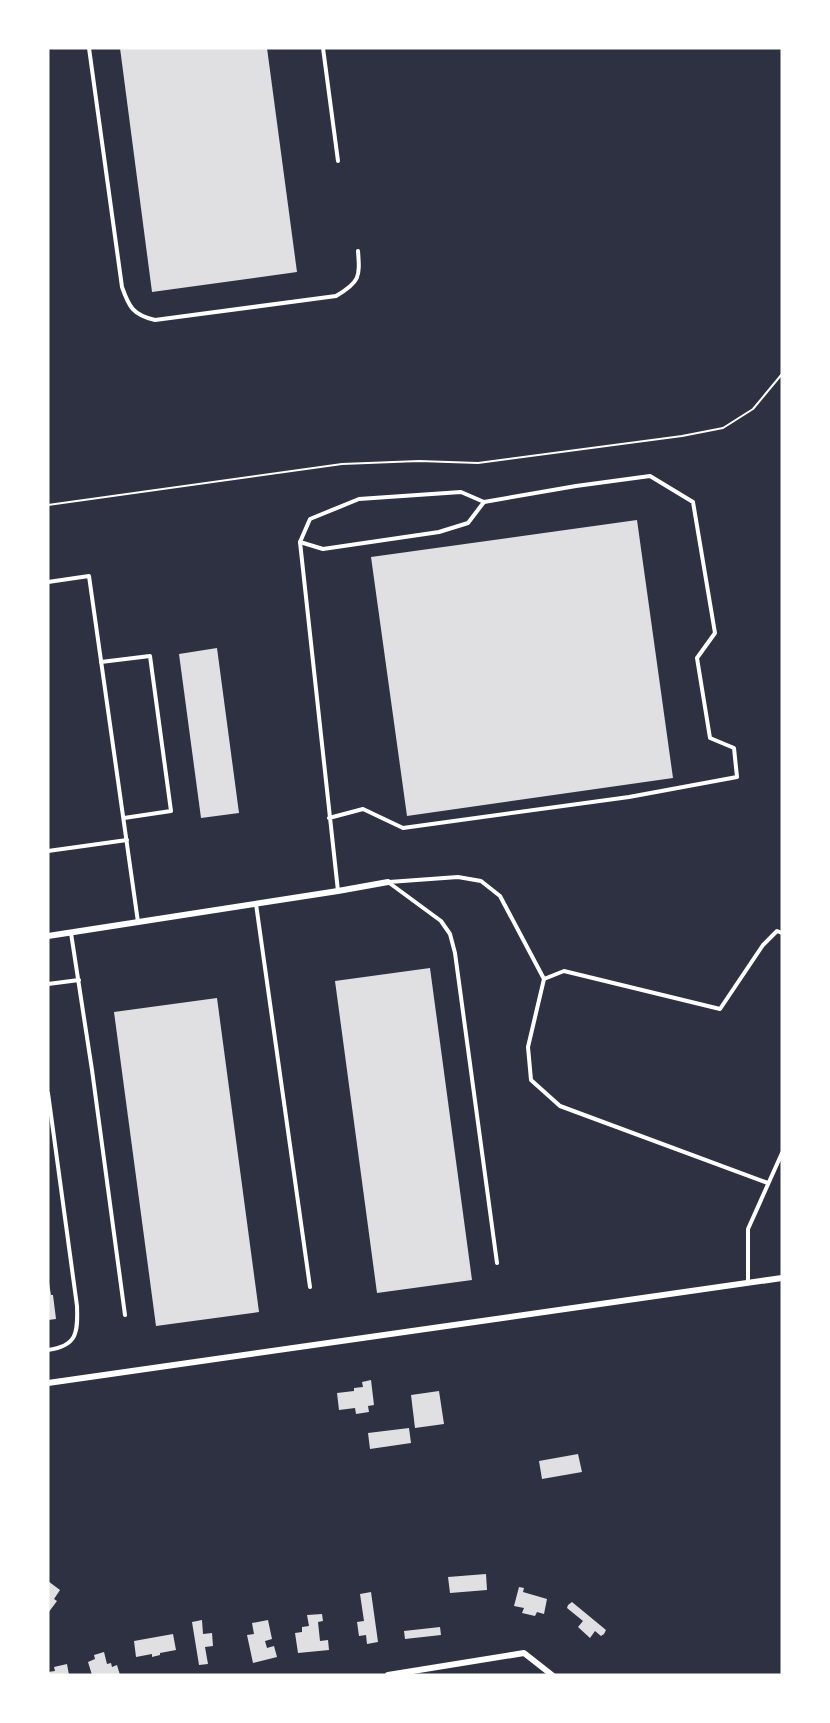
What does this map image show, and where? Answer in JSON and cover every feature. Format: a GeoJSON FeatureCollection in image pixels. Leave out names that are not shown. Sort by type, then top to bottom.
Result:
{"type":"FeatureCollection","features":[{"type":"Feature","properties":{"kind":"street"},"geometry":{"type":"LineString","coordinates":[[48,936],[388,882]]}},
{"type":"Feature","properties":{"kind":"street"},"geometry":{"type":"LineString","coordinates":[[48,1383],[782,1278]]}},
{"type":"Feature","properties":{"kind":"street"},"geometry":{"type":"LineString","coordinates":[[388,1675],[524,1653],[552,1675]]}},
{"type":"Feature","properties":{"kind":"lane"},"geometry":{"type":"LineString","coordinates":[[89,48],[122,287],[128,304],[136,313],[155,320],[336,296],[351,287],[359,273],[358,251]]}},
{"type":"Feature","properties":{"kind":"lane"},"geometry":{"type":"LineString","coordinates":[[322,48],[338,161]]}},
{"type":"Feature","properties":{"kind":"lane"},"geometry":{"type":"LineString","coordinates":[[329,818],[363,809],[403,828],[629,797],[737,777],[734,748],[710,738],[697,658],[715,633],[693,502],[650,476],[484,502],[461,492],[359,499],[310,519],[300,542],[329,818],[338,891]]}},
{"type":"Feature","properties":{"kind":"lane"},"geometry":{"type":"LineString","coordinates":[[300,542],[324,549],[439,532],[468,523],[484,502]]}},
{"type":"Feature","properties":{"kind":"lane"},"geometry":{"type":"LineString","coordinates":[[48,582],[89,576],[138,922]]}},
{"type":"Feature","properties":{"kind":"lane"},"geometry":{"type":"LineString","coordinates":[[102,662],[150,656],[171,811],[124,818]]}},
{"type":"Feature","properties":{"kind":"lane"},"geometry":{"type":"LineString","coordinates":[[48,850],[128,840]]}},
{"type":"Feature","properties":{"kind":"lane"},"geometry":{"type":"LineString","coordinates":[[388,882],[458,877],[481,881],[500,896],[544,979],[528,1047],[531,1080],[560,1106],[768,1183]]}},
{"type":"Feature","properties":{"kind":"lane"},"geometry":{"type":"LineString","coordinates":[[388,882],[441,921],[450,934],[497,1263]]}},
{"type":"Feature","properties":{"kind":"lane"},"geometry":{"type":"LineString","coordinates":[[256,904],[310,1287]]}},
{"type":"Feature","properties":{"kind":"lane"},"geometry":{"type":"LineString","coordinates":[[544,979],[564,971],[720,1009],[763,945],[777,931],[782,933]]}},
{"type":"Feature","properties":{"kind":"lane"},"geometry":{"type":"LineString","coordinates":[[71,932],[125,1315]]}},
{"type":"Feature","properties":{"kind":"lane"},"geometry":{"type":"LineString","coordinates":[[48,984],[79,980]]}},
{"type":"Feature","properties":{"kind":"lane"},"geometry":{"type":"LineString","coordinates":[[48,1093],[78,1325],[72,1342],[61,1348],[48,1350]]}},
{"type":"Feature","properties":{"kind":"lane"},"geometry":{"type":"LineString","coordinates":[[748,1283],[748,1229],[782,1153]]}},
{"type":"Feature","properties":{"kind":"path"},"geometry":{"type":"LineString","coordinates":[[48,505],[342,464],[420,461],[478,463],[682,436],[723,428],[753,409],[782,374]]}},
{"type":"Feature","properties":{"kind":"building"},"geometry":{"type":"Polygon","coordinates":[[[120,48],[267,48],[297,272],[152,292],[120,48]]]}},
{"type":"Feature","properties":{"kind":"building"},"geometry":{"type":"Polygon","coordinates":[[[637,520],[673,778],[407,816],[371,557],[637,520]]]}},
{"type":"Feature","properties":{"kind":"building"},"geometry":{"type":"Polygon","coordinates":[[[217,648],[239,813],[201,818],[179,654],[217,648]]]}},
{"type":"Feature","properties":{"kind":"building"},"geometry":{"type":"Polygon","coordinates":[[[430,968],[472,1280],[377,1293],[335,981],[430,968]]]}},
{"type":"Feature","properties":{"kind":"building"},"geometry":{"type":"Polygon","coordinates":[[[217,998],[259,1312],[156,1326],[114,1012],[217,998]]]}},
{"type":"Feature","properties":{"kind":"building"},"geometry":{"type":"Polygon","coordinates":[[[48,1283],[51,1295],[53,1295],[56,1319],[48,1320],[48,1283]]]}},
{"type":"Feature","properties":{"kind":"building"},"geometry":{"type":"Polygon","coordinates":[[[371,1380],[374,1405],[368,1406],[369,1412],[356,1414],[355,1408],[339,1410],[337,1393],[354,1391],[354,1388],[363,1387],[362,1382],[371,1380]]]}},
{"type":"Feature","properties":{"kind":"building"},"geometry":{"type":"Polygon","coordinates":[[[439,1391],[444,1424],[415,1428],[411,1395],[439,1391]]]}},
{"type":"Feature","properties":{"kind":"building"},"geometry":{"type":"Polygon","coordinates":[[[409,1428],[411,1443],[370,1449],[368,1433],[409,1428]]]}},
{"type":"Feature","properties":{"kind":"building"},"geometry":{"type":"Polygon","coordinates":[[[578,1454],[582,1472],[542,1479],[539,1461],[578,1454]]]}},
{"type":"Feature","properties":{"kind":"building"},"geometry":{"type":"Polygon","coordinates":[[[486,1574],[487,1590],[450,1593],[448,1577],[486,1574]]]}},
{"type":"Feature","properties":{"kind":"building"},"geometry":{"type":"Polygon","coordinates":[[[48,1581],[60,1590],[54,1599],[57,1601],[48,1613],[48,1581]]]}},
{"type":"Feature","properties":{"kind":"building"},"geometry":{"type":"Polygon","coordinates":[[[519,1587],[524,1588],[523,1592],[547,1599],[544,1614],[537,1612],[535,1616],[522,1613],[524,1608],[514,1606],[519,1587]]]}},
{"type":"Feature","properties":{"kind":"building"},"geometry":{"type":"Polygon","coordinates":[[[371,1592],[378,1642],[367,1644],[366,1635],[359,1636],[357,1622],[364,1621],[360,1594],[371,1592]]]}},
{"type":"Feature","properties":{"kind":"building"},"geometry":{"type":"Polygon","coordinates":[[[572,1602],[606,1630],[604,1634],[601,1636],[595,1631],[590,1638],[578,1627],[583,1621],[567,1608],[572,1602]]]}},
{"type":"Feature","properties":{"kind":"building"},"geometry":{"type":"Polygon","coordinates":[[[322,1614],[323,1621],[318,1622],[320,1641],[328,1640],[329,1650],[298,1653],[295,1633],[302,1632],[302,1627],[309,1626],[307,1615],[322,1614]]]}},
{"type":"Feature","properties":{"kind":"building"},"geometry":{"type":"Polygon","coordinates":[[[202,1620],[203,1634],[212,1633],[213,1646],[205,1647],[208,1664],[199,1665],[192,1622],[202,1620]]]}},
{"type":"Feature","properties":{"kind":"building"},"geometry":{"type":"Polygon","coordinates":[[[268,1620],[272,1639],[265,1641],[267,1648],[274,1646],[277,1657],[253,1663],[247,1635],[254,1634],[252,1623],[268,1620]]]}},
{"type":"Feature","properties":{"kind":"building"},"geometry":{"type":"Polygon","coordinates":[[[440,1627],[441,1635],[405,1639],[404,1631],[440,1627]]]}},
{"type":"Feature","properties":{"kind":"building"},"geometry":{"type":"Polygon","coordinates":[[[173,1634],[176,1650],[152,1657],[152,1654],[136,1657],[134,1641],[173,1634]]]}},
{"type":"Feature","properties":{"kind":"building"},"geometry":{"type":"Polygon","coordinates":[[[104,1652],[107,1664],[111,1663],[112,1667],[117,1665],[120,1675],[92,1675],[88,1662],[95,1659],[94,1655],[104,1652]]]}},
{"type":"Feature","properties":{"kind":"building"},"geometry":{"type":"Polygon","coordinates":[[[67,1664],[69,1675],[48,1675],[48,1672],[55,1671],[54,1667],[67,1664]]]}}]}
